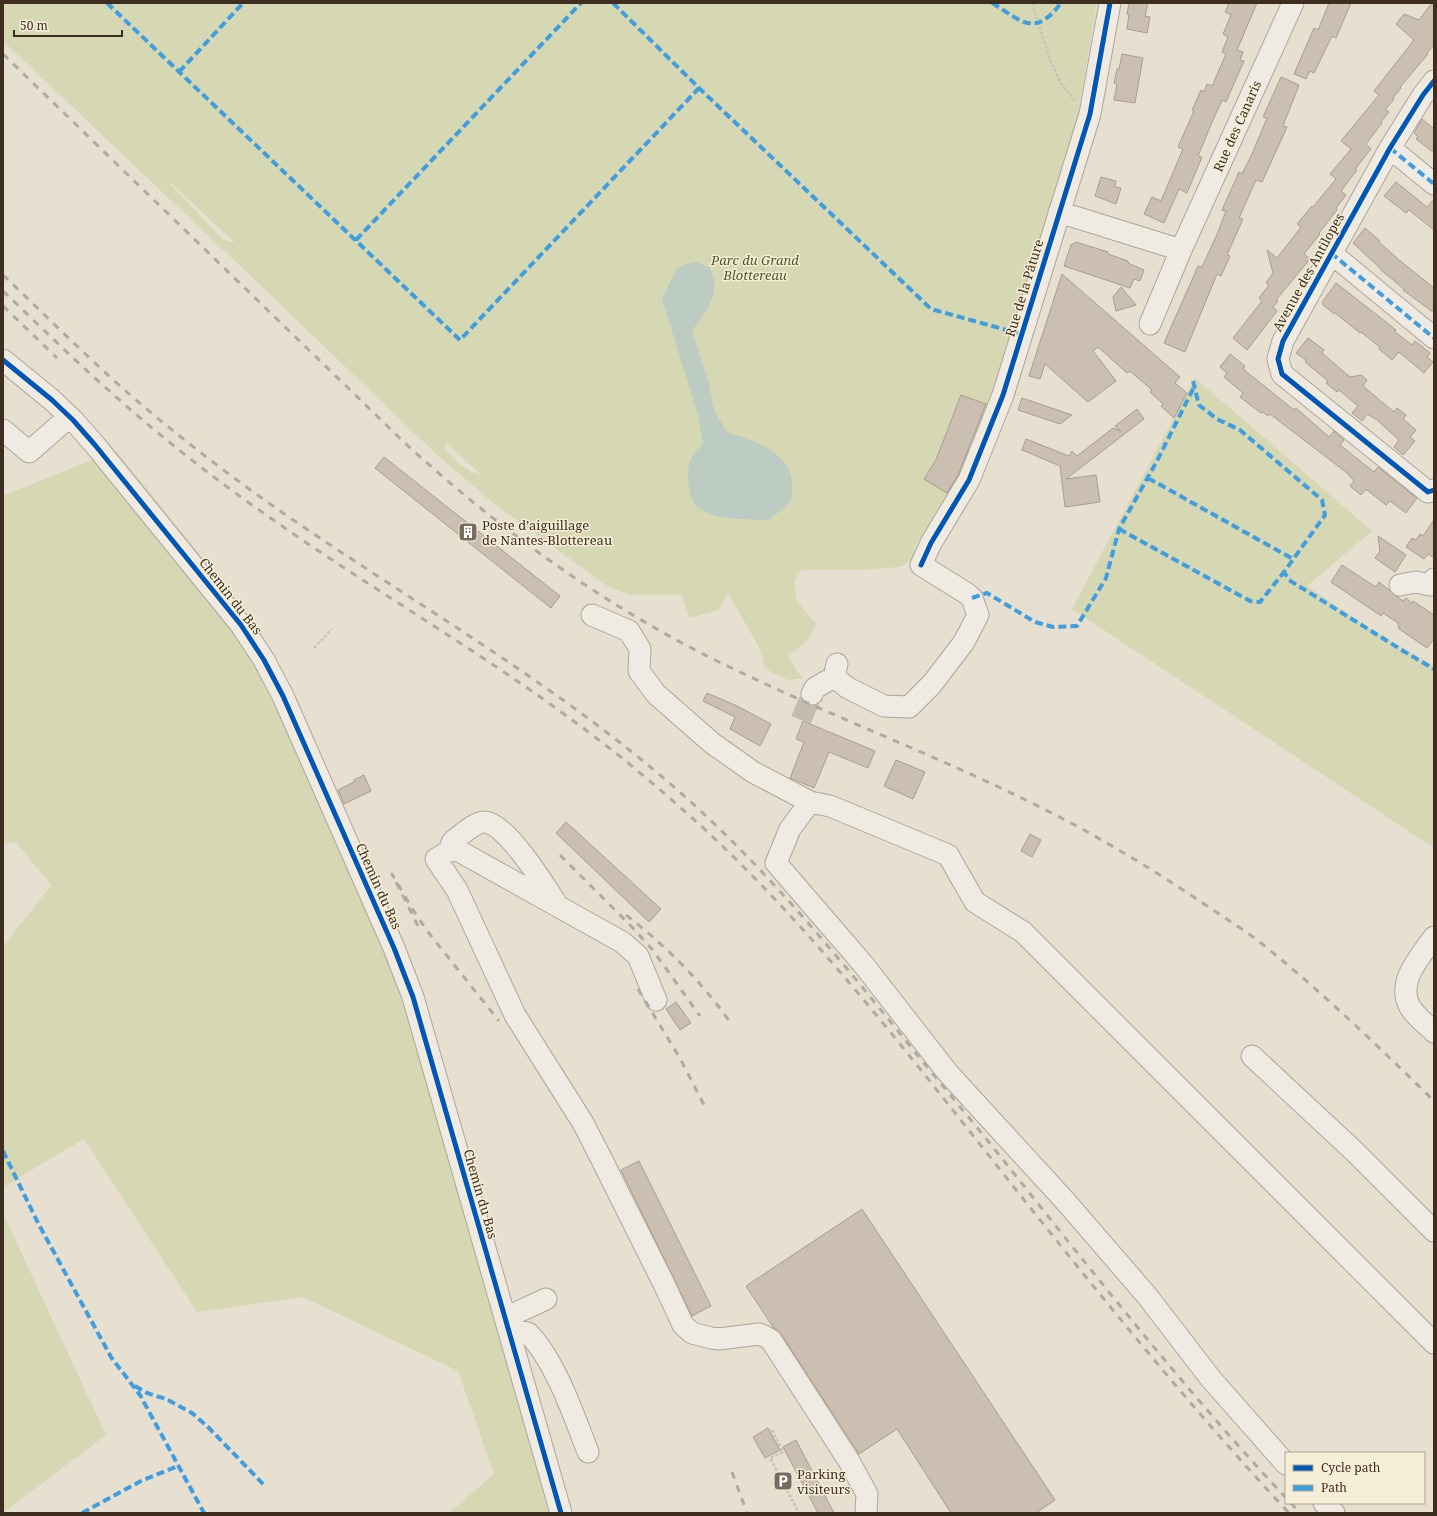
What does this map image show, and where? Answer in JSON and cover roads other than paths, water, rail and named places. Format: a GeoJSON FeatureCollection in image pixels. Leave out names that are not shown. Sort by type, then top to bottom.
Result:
{"type":"FeatureCollection","features":[{"type":"Feature","properties":{"kind":"street","name":"Rue de la Pâture"},"geometry":{"type":"LineString","coordinates":[[812,694],[815,688],[835,671],[848,688],[884,706],[909,707],[932,684],[964,642],[978,615],[972,598],[921,565],[931,543],[969,480],[1003,395],[1090,114],[1110,3]]}},
{"type":"Feature","properties":{"kind":"street","name":"Rue des Canaris"},"geometry":{"type":"LineString","coordinates":[[1150,324],[1181,250],[1293,3]]}},
{"type":"Feature","properties":{"kind":"street","name":"Avenue des Antilopes"},"geometry":{"type":"LineString","coordinates":[[1434,81],[1423,95],[1390,148],[1331,253],[1283,341],[1278,359],[1282,374],[1428,492],[1434,490]]}},
{"type":"Feature","properties":{"kind":"street"},"geometry":{"type":"LineString","coordinates":[[1390,148],[1434,184]]}},
{"type":"Feature","properties":{"kind":"street"},"geometry":{"type":"LineString","coordinates":[[1059,212],[1181,250]]}},
{"type":"Feature","properties":{"kind":"street"},"geometry":{"type":"LineString","coordinates":[[1331,253],[1434,338]]}},
{"type":"Feature","properties":{"kind":"street","name":"Chemin du Bas"},"geometry":{"type":"LineString","coordinates":[[3,360],[52,400],[70,417],[95,445],[241,625],[264,660],[284,696],[394,948],[413,997],[561,1513]]}},
{"type":"Feature","properties":{"kind":"street"},"geometry":{"type":"LineString","coordinates":[[3,430],[29,452],[70,417]]}},
{"type":"Feature","properties":{"kind":"street"},"geometry":{"type":"LineString","coordinates":[[1400,585],[1416,582],[1433,584]]}},
{"type":"Feature","properties":{"kind":"street"},"geometry":{"type":"LineString","coordinates":[[592,615],[629,631],[640,649],[639,671],[656,694],[707,738],[753,772],[810,802],[830,806],[948,855],[975,902],[1023,932],[1434,1343]]}},
{"type":"Feature","properties":{"kind":"street"},"geometry":{"type":"LineString","coordinates":[[810,802],[790,829],[776,864],[863,964],[948,1073],[1098,1238],[1148,1297],[1211,1379],[1285,1463]]}},
{"type":"Feature","properties":{"kind":"street"},"geometry":{"type":"LineString","coordinates":[[453,850],[451,845],[453,841],[477,824],[484,822],[492,824],[528,859],[557,905]]}},
{"type":"Feature","properties":{"kind":"street"},"geometry":{"type":"LineString","coordinates":[[656,1000],[638,956],[630,947],[459,851],[453,850],[436,859],[457,890],[515,1015],[582,1122],[663,1282],[683,1325],[692,1333],[711,1338],[718,1339],[759,1334],[771,1340],[849,1461],[867,1494],[866,1513]]}},
{"type":"Feature","properties":{"kind":"street"},"geometry":{"type":"LineString","coordinates":[[1434,937],[1410,974],[1406,984],[1406,996],[1410,1006],[1416,1015],[1434,1032]]}},
{"type":"Feature","properties":{"kind":"street"},"geometry":{"type":"LineString","coordinates":[[1252,1056],[1354,1152],[1434,1231]]}},
{"type":"Feature","properties":{"kind":"street"},"geometry":{"type":"LineString","coordinates":[[508,1326],[546,1300]]}},
{"type":"Feature","properties":{"kind":"street"},"geometry":{"type":"LineString","coordinates":[[508,1326],[528,1333],[541,1350],[566,1395],[588,1452]]}},
{"type":"Feature","properties":{"kind":"street"},"geometry":{"type":"LineString","coordinates":[[1325,1504],[1334,1513]]}},
{"type":"Feature","properties":{"kind":"tunnel"},"geometry":{"type":"LineString","coordinates":[[801,720],[812,694]]}},
{"type":"Feature","properties":{"kind":"railway"},"geometry":{"type":"LineString","coordinates":[[3,54],[407,445],[511,532],[585,585],[623,609],[703,654],[798,699],[990,783],[1084,830],[1116,848],[1179,887],[1256,939],[1347,1018],[1434,1101]]}},
{"type":"Feature","properties":{"kind":"railway"},"geometry":{"type":"LineString","coordinates":[[3,275],[120,386],[200,452],[283,513],[500,656],[553,693],[605,731],[656,772],[705,815],[762,872],[816,932],[983,1135],[1142,1332],[1213,1416],[1285,1497]]}},
{"type":"Feature","properties":{"kind":"railway"},"geometry":{"type":"LineString","coordinates":[[3,291],[100,382],[151,427],[210,474],[306,542],[494,666],[568,717],[636,769],[700,825],[772,896],[839,971],[904,1049],[1124,1324],[1205,1420],[1289,1513]]}},
{"type":"Feature","properties":{"kind":"railway"},"geometry":{"type":"LineString","coordinates":[[3,306],[57,358]]}},
{"type":"Feature","properties":{"kind":"railway"},"geometry":{"type":"LineString","coordinates":[[560,855],[652,949],[700,1016]]}},
{"type":"Feature","properties":{"kind":"railway"},"geometry":{"type":"LineString","coordinates":[[418,926],[392,874],[428,932],[499,1021]]}},
{"type":"Feature","properties":{"kind":"railway"},"geometry":{"type":"LineString","coordinates":[[626,915],[682,964],[707,992],[730,1022]]}},
{"type":"Feature","properties":{"kind":"railway"},"geometry":{"type":"LineString","coordinates":[[638,989],[681,1060],[706,1109]]}},
{"type":"Feature","properties":{"kind":"railway"},"geometry":{"type":"LineString","coordinates":[[732,1472],[747,1513]]}},
{"type":"Feature","properties":{"kind":"railway"},"geometry":{"type":"LineString","coordinates":[[1292,1504],[1300,1513]]}},
{"type":"Feature","properties":{"kind":"place","name":"Poste d’aiguillage de Nantes-Blottereau"},"geometry":{"type":"Point","coordinates":[468,532]}},
{"type":"Feature","properties":{"kind":"place","name":"Parking visiteurs"},"geometry":{"type":"Point","coordinates":[783,1481]}},
{"type":"Feature","properties":{"kind":"park label","name":"Parc du Grand Blottereau"},"geometry":{"type":"Point","coordinates":[755,268]}}]}
